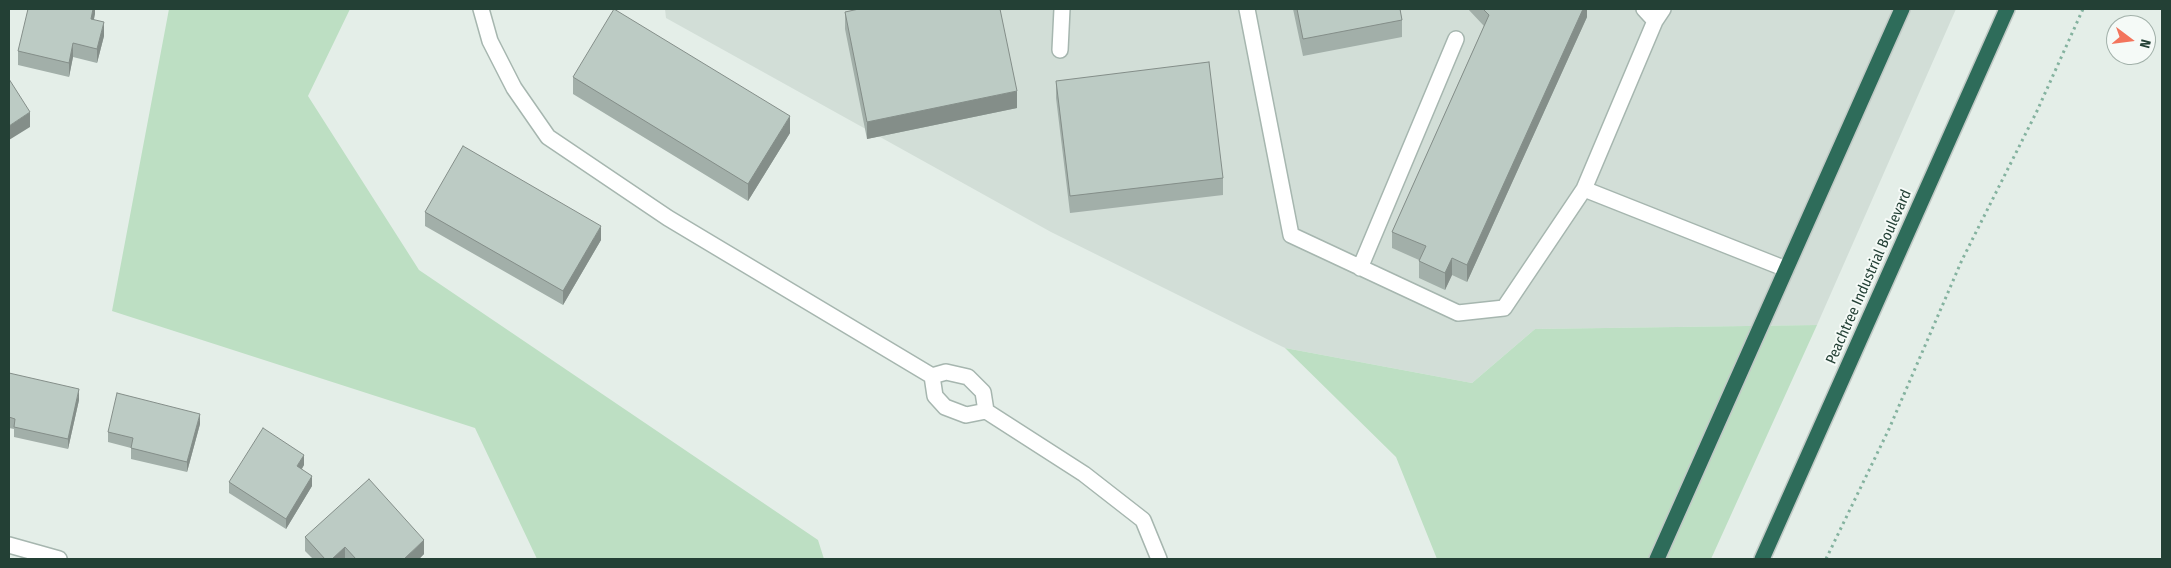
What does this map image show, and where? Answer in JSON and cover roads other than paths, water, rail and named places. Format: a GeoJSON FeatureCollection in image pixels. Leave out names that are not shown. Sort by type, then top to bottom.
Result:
{"type":"FeatureCollection","features":[{"type":"Feature","properties":{"kind":"highway"},"geometry":{"type":"LineString","coordinates":[[1657,559],[1902,9]]}},
{"type":"Feature","properties":{"kind":"highway","name":"Peachtree Industrial Boulevard"},"geometry":{"type":"LineString","coordinates":[[1762,559],[2007,9]]}},
{"type":"Feature","properties":{"kind":"street"},"geometry":{"type":"LineString","coordinates":[[481,9],[490,41],[514,88],[548,137],[668,218],[932,376],[946,372],[968,377],[983,392],[986,411]]}},
{"type":"Feature","properties":{"kind":"street"},"geometry":{"type":"LineString","coordinates":[[1060,50],[1062,9]]}},
{"type":"Feature","properties":{"kind":"street"},"geometry":{"type":"LineString","coordinates":[[1247,9],[1291,235],[1458,313],[1504,308],[1584,189],[1659,15],[1644,9]]}},
{"type":"Feature","properties":{"kind":"street"},"geometry":{"type":"LineString","coordinates":[[1360,268],[1456,39]]}},
{"type":"Feature","properties":{"kind":"street"},"geometry":{"type":"LineString","coordinates":[[1584,189],[1786,269]]}},
{"type":"Feature","properties":{"kind":"street"},"geometry":{"type":"LineString","coordinates":[[932,376],[935,396],[946,407],[966,415],[986,411],[1084,474],[1143,520],[1159,559]]}},
{"type":"Feature","properties":{"kind":"street"},"geometry":{"type":"LineString","coordinates":[[9,545],[59,559]]}}]}
